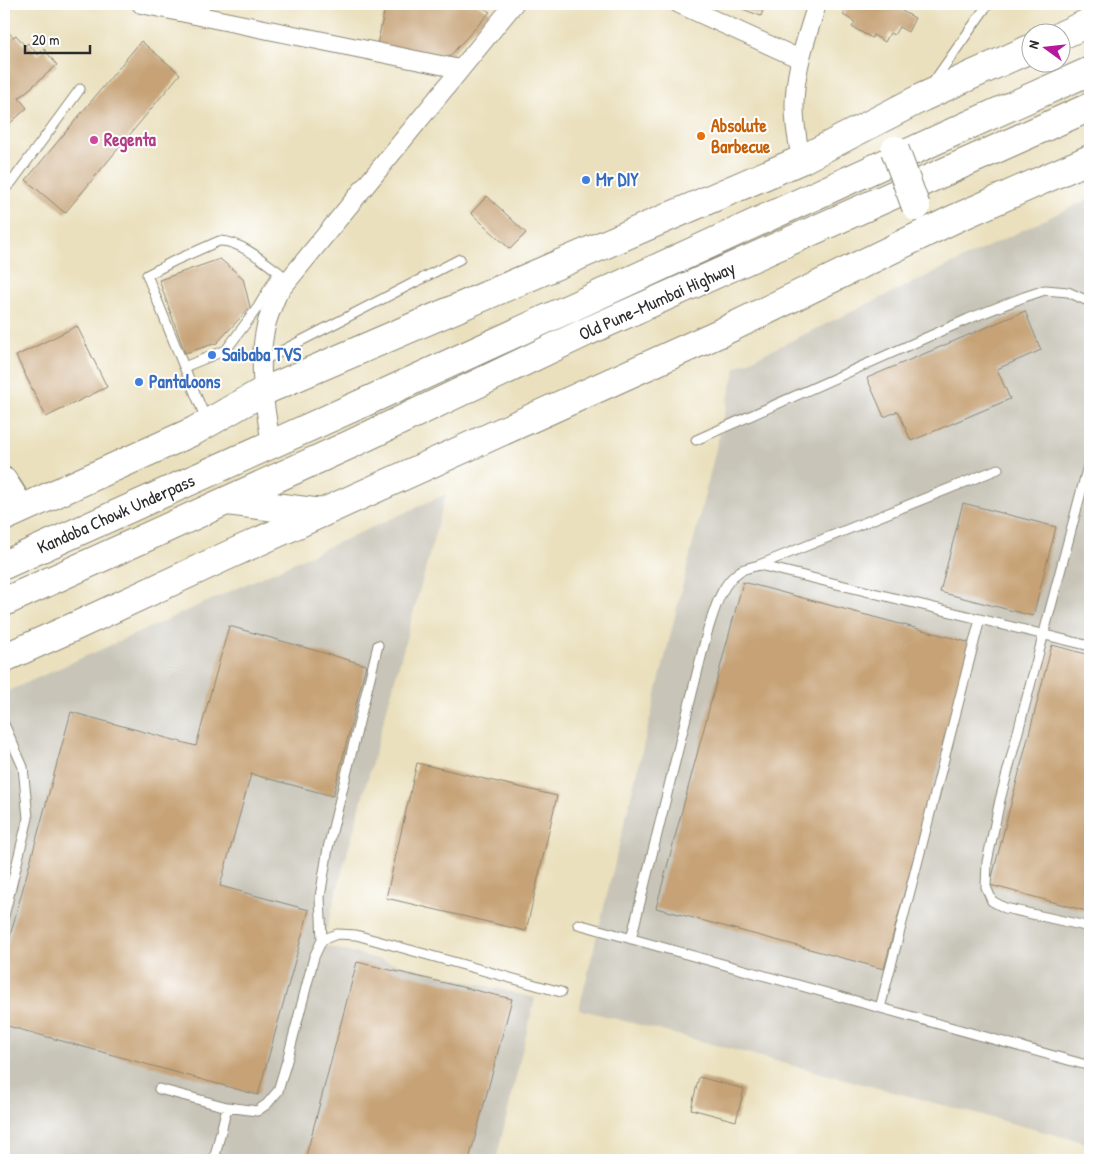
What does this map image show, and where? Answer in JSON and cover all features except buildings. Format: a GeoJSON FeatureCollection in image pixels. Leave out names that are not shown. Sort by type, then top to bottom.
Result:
{"type":"FeatureCollection","features":[{"type":"Feature","properties":{"kind":"main road"},"geometry":{"type":"LineString","coordinates":[[1072,30],[1090,22]]}},
{"type":"Feature","properties":{"kind":"main road"},"geometry":{"type":"LineString","coordinates":[[13,512],[194,431],[262,392],[801,160],[923,97],[1022,52]]}},
{"type":"Feature","properties":{"kind":"main road","name":"Old Pune–Mumbai Highway"},"geometry":{"type":"LineString","coordinates":[[229,464],[1090,71]]}},
{"type":"Feature","properties":{"kind":"main road","name":"Old Pune–Mumbai Highway"},"geometry":{"type":"LineString","coordinates":[[226,501],[349,445],[586,332],[1090,107]]}},
{"type":"Feature","properties":{"kind":"main road"},"geometry":{"type":"LineString","coordinates":[[884,117],[925,233]]}},
{"type":"Feature","properties":{"kind":"main road"},"geometry":{"type":"LineString","coordinates":[[4,658],[722,332],[952,220],[1090,159]]}},
{"type":"Feature","properties":{"kind":"main road","name":"Kandoba Chowk Underpass"},"geometry":{"type":"LineString","coordinates":[[4,565],[229,464]]}},
{"type":"Feature","properties":{"kind":"main road"},"geometry":{"type":"LineString","coordinates":[[226,501],[322,513]]}},
{"type":"Feature","properties":{"kind":"main road","name":"Kandoba Chowk Underpass"},"geometry":{"type":"LineString","coordinates":[[4,602],[226,501]]}},
{"type":"Feature","properties":{"kind":"street"},"geometry":{"type":"LineString","coordinates":[[141,4],[167,6],[460,69]]}},
{"type":"Feature","properties":{"kind":"street"},"geometry":{"type":"LineString","coordinates":[[271,445],[262,392],[262,351],[267,322],[284,276],[514,4]]}},
{"type":"Feature","properties":{"kind":"street"},"geometry":{"type":"LineString","coordinates":[[679,4],[800,59]]}},
{"type":"Feature","properties":{"kind":"street"},"geometry":{"type":"LineString","coordinates":[[801,160],[795,128],[794,95],[800,59],[816,4]]}},
{"type":"Feature","properties":{"kind":"street"},"geometry":{"type":"LineString","coordinates":[[4,481],[13,512]]}},
{"type":"Feature","properties":{"kind":"lane"},"geometry":{"type":"LineString","coordinates":[[923,97],[988,4]]}},
{"type":"Feature","properties":{"kind":"lane"},"geometry":{"type":"LineString","coordinates":[[4,189],[11,183],[80,89]]}},
{"type":"Feature","properties":{"kind":"lane"},"geometry":{"type":"LineString","coordinates":[[184,368],[226,350],[284,276],[248,251],[226,241],[219,241],[147,275],[184,368],[208,423]]}},
{"type":"Feature","properties":{"kind":"lane"},"geometry":{"type":"LineString","coordinates":[[262,361],[460,259]]}},
{"type":"Feature","properties":{"kind":"lane"},"geometry":{"type":"LineString","coordinates":[[696,440],[968,319],[1024,297],[1045,290],[1053,290],[1068,292],[1090,302]]}},
{"type":"Feature","properties":{"kind":"lane"},"geometry":{"type":"LineString","coordinates":[[1090,458],[1000,800],[987,862],[986,886],[992,901],[1005,908],[1090,927]]}},
{"type":"Feature","properties":{"kind":"lane"},"geometry":{"type":"LineString","coordinates":[[631,939],[707,633],[720,596],[728,582],[741,570],[759,565],[998,469]]}},
{"type":"Feature","properties":{"kind":"lane"},"geometry":{"type":"LineString","coordinates":[[759,565],[1090,646]]}},
{"type":"Feature","properties":{"kind":"lane"},"geometry":{"type":"LineString","coordinates":[[880,1008],[980,619]]}},
{"type":"Feature","properties":{"kind":"lane"},"geometry":{"type":"LineString","coordinates":[[159,1090],[227,1107],[257,1111],[267,1104],[278,1091],[314,957],[322,940],[320,897],[328,848],[378,645]]}},
{"type":"Feature","properties":{"kind":"lane"},"geometry":{"type":"LineString","coordinates":[[4,724],[23,767],[28,818],[4,916]]}},
{"type":"Feature","properties":{"kind":"lane"},"geometry":{"type":"LineString","coordinates":[[578,924],[1090,1066]]}},
{"type":"Feature","properties":{"kind":"lane"},"geometry":{"type":"LineString","coordinates":[[322,940],[338,934],[356,935],[561,992]]}},
{"type":"Feature","properties":{"kind":"lane"},"geometry":{"type":"LineString","coordinates":[[214,1160],[227,1107]]}},
{"type":"Feature","properties":{"kind":"shaded area"},"geometry":{"type":"Polygon","coordinates":[[[1090,198],[1090,1144],[579,1009],[736,367],[1090,198]]]}},
{"type":"Feature","properties":{"kind":"shaded area"},"geometry":{"type":"Polygon","coordinates":[[[446,494],[322,945],[535,998],[496,1160],[4,1160],[4,693],[446,494]]]}},
{"type":"Feature","properties":{"kind":"place","name":"Absolute Barbecue"},"geometry":{"type":"Point","coordinates":[701,136]}},
{"type":"Feature","properties":{"kind":"place","name":"Regenta"},"geometry":{"type":"Point","coordinates":[94,140]}},
{"type":"Feature","properties":{"kind":"place","name":"Mr DIY"},"geometry":{"type":"Point","coordinates":[586,180]}},
{"type":"Feature","properties":{"kind":"place","name":"Saibaba TVS"},"geometry":{"type":"Point","coordinates":[212,355]}},
{"type":"Feature","properties":{"kind":"place","name":"Pantaloons"},"geometry":{"type":"Point","coordinates":[139,382]}}]}
